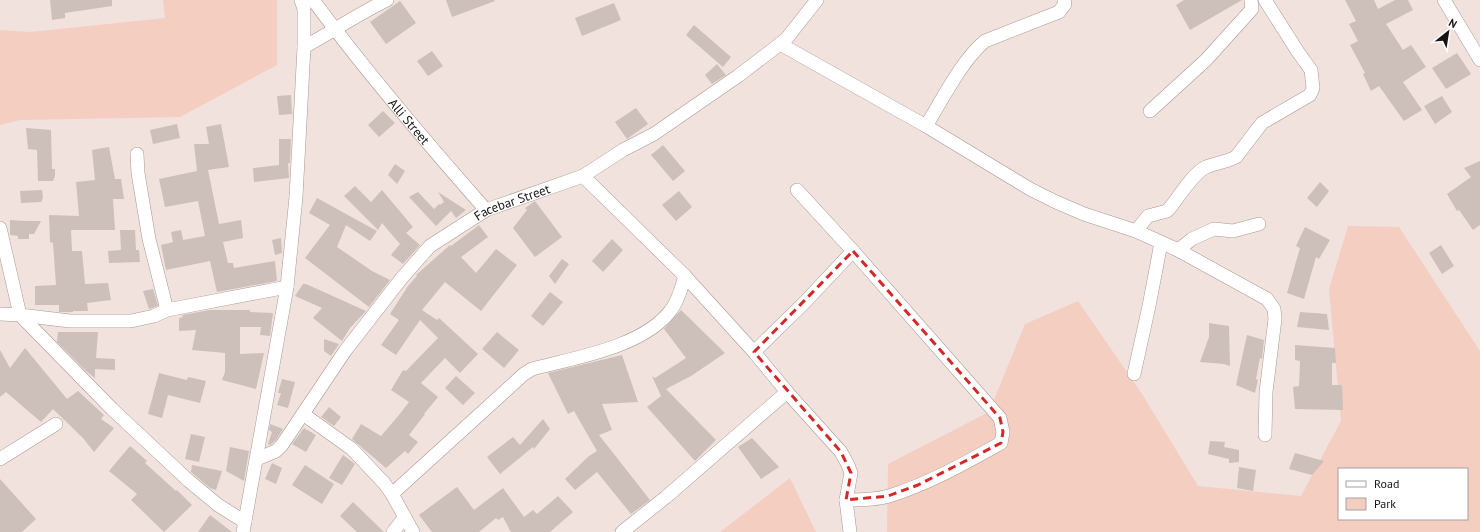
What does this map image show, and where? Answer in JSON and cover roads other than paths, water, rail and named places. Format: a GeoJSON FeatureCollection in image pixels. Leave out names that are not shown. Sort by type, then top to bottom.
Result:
{"type":"FeatureCollection","features":[{"type":"Feature","properties":{"kind":"street"},"geometry":{"type":"LineString","coordinates":[[0,228],[20,315],[112,409],[189,481],[244,527],[287,287],[296,197],[304,47],[304,9],[301,0]]}},
{"type":"Feature","properties":{"kind":"street","name":"Alli Street"},"geometry":{"type":"LineString","coordinates":[[313,0],[335,30],[406,118],[486,210]]}},
{"type":"Feature","properties":{"kind":"street"},"geometry":{"type":"LineString","coordinates":[[304,47],[363,12],[387,0]]}},
{"type":"Feature","properties":{"kind":"street","name":"Facebar Street"},"geometry":{"type":"LineString","coordinates":[[257,459],[279,448],[346,351],[401,279],[430,246],[486,210],[583,176],[623,150],[654,134],[738,76],[780,44],[787,38],[817,0]]}},
{"type":"Feature","properties":{"kind":"street"},"geometry":{"type":"LineString","coordinates":[[926,126],[977,48],[985,41],[1059,12],[1065,4],[1064,0]]}},
{"type":"Feature","properties":{"kind":"street"},"geometry":{"type":"LineString","coordinates":[[1150,111],[1206,60],[1252,10],[1251,0]]}},
{"type":"Feature","properties":{"kind":"street"},"geometry":{"type":"LineString","coordinates":[[1136,231],[1148,216],[1154,213],[1167,211],[1198,173],[1205,168],[1236,157],[1262,123],[1310,94],[1313,88],[1311,70],[1265,0]]}},
{"type":"Feature","properties":{"kind":"street"},"geometry":{"type":"LineString","coordinates":[[1444,0],[1480,60]]}},
{"type":"Feature","properties":{"kind":"street"},"geometry":{"type":"LineString","coordinates":[[780,44],[926,126],[1030,189],[1084,214],[1136,231],[1178,250],[1267,299],[1274,309],[1275,319],[1266,392],[1265,435]]}},
{"type":"Feature","properties":{"kind":"street"},"geometry":{"type":"LineString","coordinates":[[137,154],[138,173],[149,240],[167,310]]}},
{"type":"Feature","properties":{"kind":"street"},"geometry":{"type":"LineString","coordinates":[[583,176],[685,276],[754,352],[787,392],[841,452],[851,473],[846,500],[850,532]]}},
{"type":"Feature","properties":{"kind":"street"},"geometry":{"type":"LineString","coordinates":[[797,190],[853,251],[1000,418],[1003,432],[1001,443],[918,485],[883,497],[846,500]]}},
{"type":"Feature","properties":{"kind":"street"},"geometry":{"type":"LineString","coordinates":[[1178,250],[1192,239],[1214,229],[1233,231],[1259,224]]}},
{"type":"Feature","properties":{"kind":"street"},"geometry":{"type":"LineString","coordinates":[[1134,374],[1150,306],[1161,243]]}},
{"type":"Feature","properties":{"kind":"street"},"geometry":{"type":"LineString","coordinates":[[754,352],[805,302],[853,251]]}},
{"type":"Feature","properties":{"kind":"street"},"geometry":{"type":"LineString","coordinates":[[392,494],[524,374],[532,369],[595,353],[640,336],[667,316],[678,299],[685,276]]}},
{"type":"Feature","properties":{"kind":"street"},"geometry":{"type":"LineString","coordinates":[[0,314],[70,321],[131,321],[154,316],[167,310],[287,287]]}},
{"type":"Feature","properties":{"kind":"street"},"geometry":{"type":"LineString","coordinates":[[622,532],[666,497],[787,392]]}},
{"type":"Feature","properties":{"kind":"street"},"geometry":{"type":"LineString","coordinates":[[303,414],[352,449],[384,483],[392,494],[413,532]]}},
{"type":"Feature","properties":{"kind":"street"},"geometry":{"type":"LineString","coordinates":[[0,459],[56,424]]}},
{"type":"Feature","properties":{"kind":"street"},"geometry":{"type":"LineString","coordinates":[[394,532],[404,518]]}}]}
